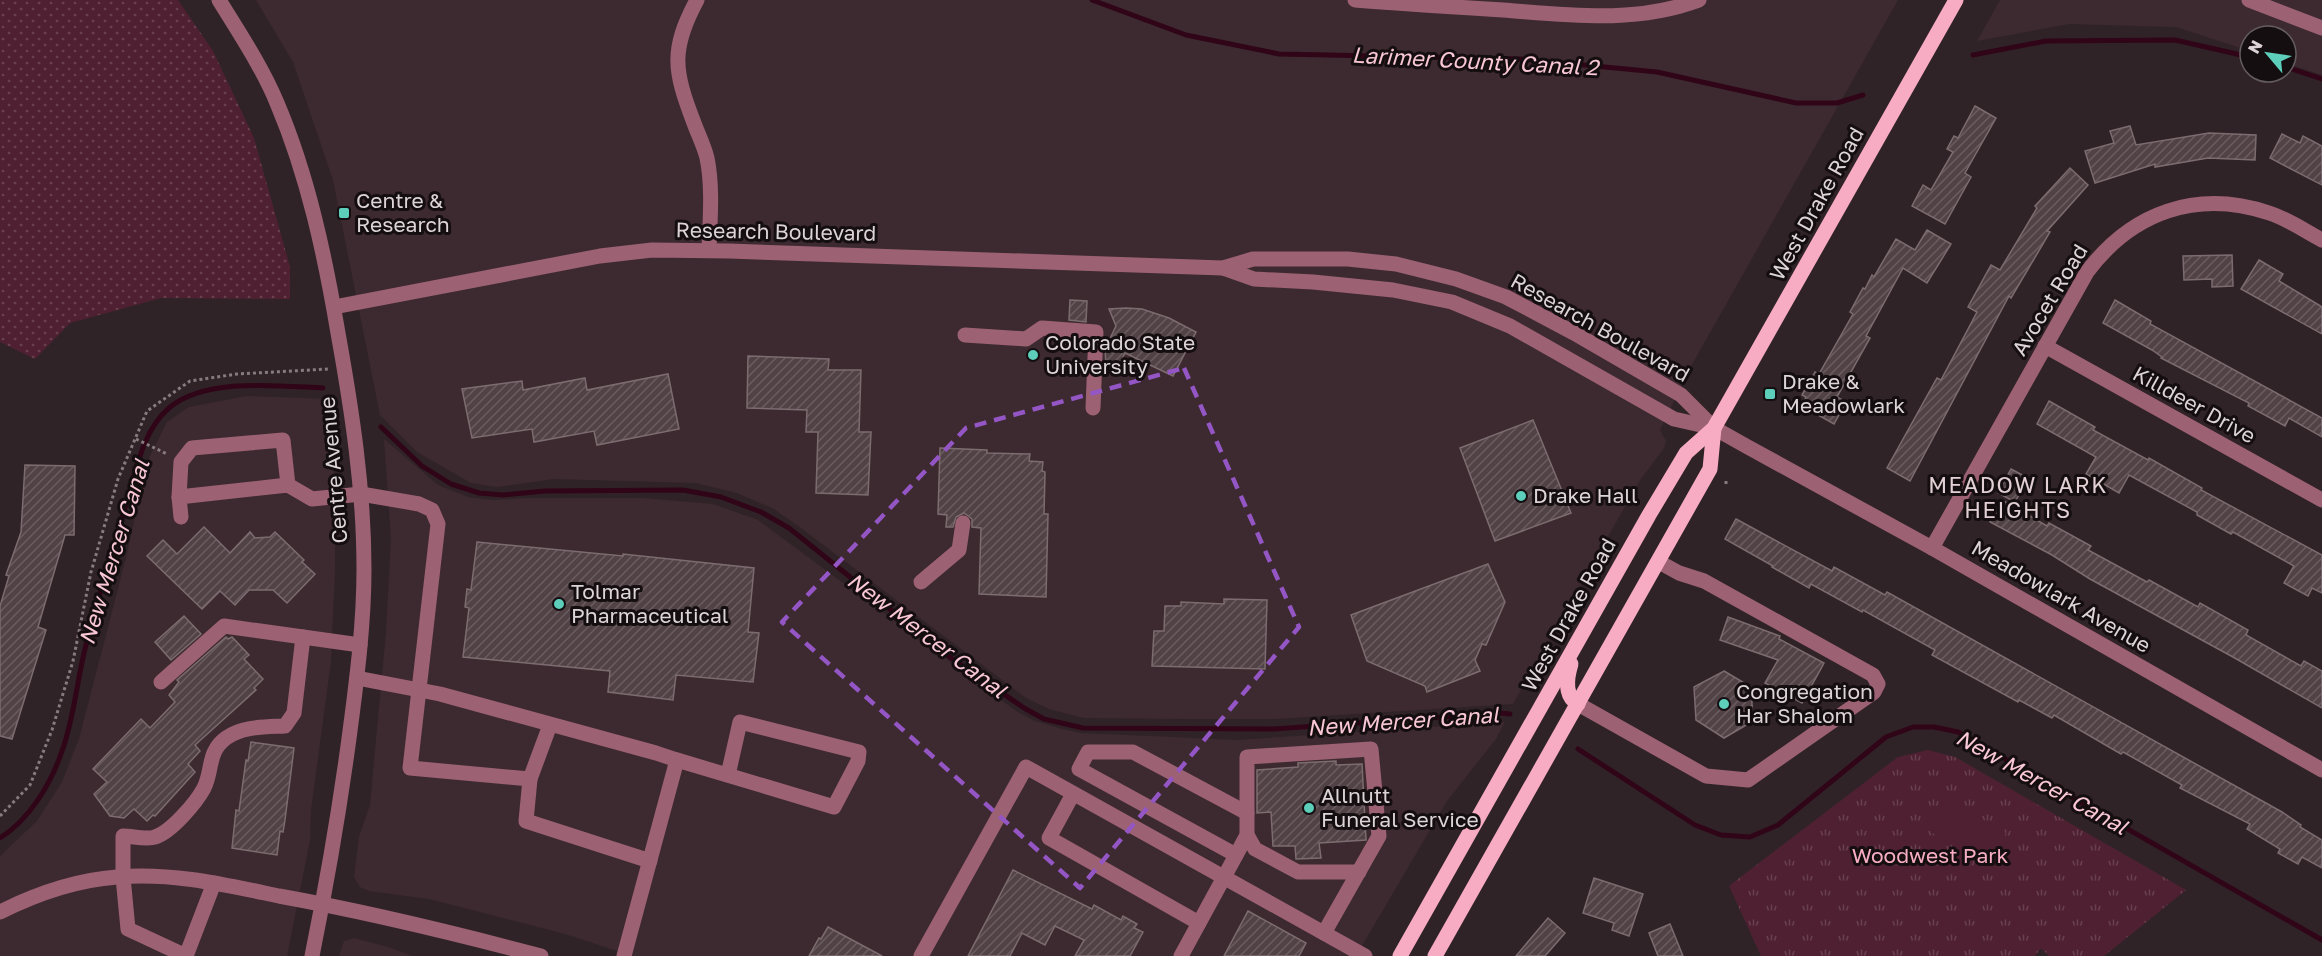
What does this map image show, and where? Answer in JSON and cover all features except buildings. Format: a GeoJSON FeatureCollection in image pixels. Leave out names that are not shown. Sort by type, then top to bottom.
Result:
{"type":"FeatureCollection","features":[{"type":"Feature","properties":{"kind":"main road","name":"West Drake Road"},"geometry":{"type":"LineString","coordinates":[[1400,956],[1686,453],[1714,428],[1956,0]]}},
{"type":"Feature","properties":{"kind":"main road","name":"West Drake Road"},"geometry":{"type":"LineString","coordinates":[[1435,956],[1710,469],[1714,428]]}},
{"type":"Feature","properties":{"kind":"main road"},"geometry":{"type":"LineString","coordinates":[[1578,704],[1568,693],[1568,682],[1570,667],[1580,638]]}},
{"type":"Feature","properties":{"kind":"street","name":"Centre Avenue"},"geometry":{"type":"LineString","coordinates":[[219,0],[257,60],[278,104],[308,195],[334,307],[355,427],[364,570],[360,645],[345,771],[312,956]]}},
{"type":"Feature","properties":{"kind":"street"},"geometry":{"type":"LineString","coordinates":[[697,0],[684,24],[678,44],[677,73],[680,88],[706,155],[710,177],[709,250]]}},
{"type":"Feature","properties":{"kind":"street"},"geometry":{"type":"LineString","coordinates":[[1355,0],[1601,17],[1648,14],[1699,0]]}},
{"type":"Feature","properties":{"kind":"street"},"geometry":{"type":"LineString","coordinates":[[2249,0],[2322,28]]}},
{"type":"Feature","properties":{"kind":"street","name":"Avocet Road"},"geometry":{"type":"LineString","coordinates":[[1932,548],[2087,272],[2100,255],[2128,230],[2163,212],[2198,204],[2224,203],[2246,206],[2286,220],[2322,240]]}},
{"type":"Feature","properties":{"kind":"street","name":"Research Boulevard"},"geometry":{"type":"LineString","coordinates":[[334,307],[600,256],[652,250],[1223,268],[1254,279],[1393,290],[1452,302],[1510,326],[1674,419],[1714,428]]}},
{"type":"Feature","properties":{"kind":"street","name":"Research Boulevard"},"geometry":{"type":"LineString","coordinates":[[1223,268],[1253,259],[1348,259],[1396,264],[1456,279],[1506,297],[1682,395],[1714,428]]}},
{"type":"Feature","properties":{"kind":"street"},"geometry":{"type":"LineString","coordinates":[[965,335],[1026,339],[1042,328],[1096,332],[1093,408]]}},
{"type":"Feature","properties":{"kind":"street","name":"Killdeer Drive"},"geometry":{"type":"LineString","coordinates":[[2045,346],[2322,501]]}},
{"type":"Feature","properties":{"kind":"street","name":"Meadowlark Avenue"},"geometry":{"type":"LineString","coordinates":[[1714,428],[1932,548],[2322,770]]}},
{"type":"Feature","properties":{"kind":"street"},"geometry":{"type":"LineString","coordinates":[[181,517],[179,497],[181,462],[192,448],[283,440],[288,484]]}},
{"type":"Feature","properties":{"kind":"street"},"geometry":{"type":"LineString","coordinates":[[179,497],[288,484],[312,499],[361,494],[419,504],[432,510],[438,524],[410,768],[530,779]]}},
{"type":"Feature","properties":{"kind":"street"},"geometry":{"type":"LineString","coordinates":[[921,582],[959,550],[963,523]]}},
{"type":"Feature","properties":{"kind":"street"},"geometry":{"type":"LineString","coordinates":[[1578,704],[1706,776],[1748,780],[1874,692],[1878,684],[1873,675],[1704,581],[1679,573],[1659,562]]}},
{"type":"Feature","properties":{"kind":"street"},"geometry":{"type":"LineString","coordinates":[[161,682],[224,626],[360,645]]}},
{"type":"Feature","properties":{"kind":"street"},"geometry":{"type":"LineString","coordinates":[[214,883],[186,956],[128,929],[123,877],[123,836],[155,837],[178,822],[204,788],[213,752],[226,738],[244,730],[285,726],[294,712],[303,637]]}},
{"type":"Feature","properties":{"kind":"street"},"geometry":{"type":"LineString","coordinates":[[357,678],[440,694],[677,760],[834,807],[858,761],[859,752],[740,722],[728,775]]}},
{"type":"Feature","properties":{"kind":"street"},"geometry":{"type":"LineString","coordinates":[[550,725],[530,779],[525,821],[650,861]]}},
{"type":"Feature","properties":{"kind":"street"},"geometry":{"type":"LineString","coordinates":[[1180,956],[1247,835],[1247,757],[1371,749],[1379,836],[1324,933]]}},
{"type":"Feature","properties":{"kind":"street"},"geometry":{"type":"LineString","coordinates":[[1199,923],[1049,838],[1078,769],[1088,752],[1133,752],[1247,813]]}},
{"type":"Feature","properties":{"kind":"street"},"geometry":{"type":"LineString","coordinates":[[624,956],[677,760]]}},
{"type":"Feature","properties":{"kind":"street"},"geometry":{"type":"LineString","coordinates":[[921,956],[1026,767],[1365,956]]}},
{"type":"Feature","properties":{"kind":"street"},"geometry":{"type":"LineString","coordinates":[[1078,769],[1236,855]]}},
{"type":"Feature","properties":{"kind":"street"},"geometry":{"type":"LineString","coordinates":[[1247,835],[1255,849],[1298,872],[1359,872]]}},
{"type":"Feature","properties":{"kind":"street"},"geometry":{"type":"LineString","coordinates":[[0,912],[52,890],[90,881],[156,876],[214,883],[323,904],[419,924],[541,956]]}},
{"type":"Feature","properties":{"kind":"path"},"geometry":{"type":"LineString","coordinates":[[0,816],[30,785],[52,730],[73,661],[91,572],[118,479],[147,411],[190,381],[237,374],[345,368]]}},
{"type":"Feature","properties":{"kind":"path"},"geometry":{"type":"LineString","coordinates":[[136,439],[161,450]]}},
{"type":"Feature","properties":{"kind":"highlighted area"},"geometry":{"type":"Polygon","coordinates":[[[1184,368],[1299,627],[1080,888],[782,622],[966,428],[1184,368]]]}},
{"type":"Feature","properties":{"kind":"shaded area","name":"Colorado State University"},"geometry":{"type":"Polygon","coordinates":[[[256,0],[1898,0],[1690,368],[1660,430],[1666,441],[1664,448],[1640,480],[1513,704],[1275,719],[1187,719],[1084,718],[1049,709],[1026,698],[801,528],[774,509],[737,493],[696,483],[554,479],[497,487],[471,483],[417,452],[380,415],[333,180],[293,62],[256,0]]]}},
{"type":"Feature","properties":{"kind":"shaded area"},"geometry":{"type":"Polygon","coordinates":[[[2000,0],[2322,0],[2322,75],[2298,67],[2298,24],[2238,24],[2238,47],[2176,27],[2069,24],[1977,41],[2000,0]]]}},
{"type":"Feature","properties":{"kind":"shaded area"},"geometry":{"type":"Polygon","coordinates":[[[247,396],[325,399],[335,478],[335,568],[331,661],[311,810],[310,840],[287,956],[0,956],[0,856],[37,821],[62,782],[79,739],[128,550],[146,464],[167,422],[189,407],[247,396]]]}},
{"type":"Feature","properties":{"kind":"shaded area"},"geometry":{"type":"Polygon","coordinates":[[[384,439],[438,485],[468,497],[492,500],[642,498],[713,504],[758,520],[1016,711],[1035,721],[1062,729],[1080,733],[1238,740],[1505,722],[1496,739],[1447,801],[1356,956],[633,956],[565,934],[429,899],[369,891],[360,887],[354,877],[359,837],[370,805],[386,632],[391,539],[384,439]]]}},
{"type":"Feature","properties":{"kind":"shaded area"},"geometry":{"type":"Polygon","coordinates":[[[354,938],[412,956],[339,956],[344,941],[354,938]]]}},
{"type":"Feature","properties":{"kind":"green space"},"geometry":{"type":"Polygon","coordinates":[[[0,0],[178,0],[213,51],[254,138],[290,267],[290,299],[161,298],[70,323],[35,359],[0,342],[0,0]]]}},
{"type":"Feature","properties":{"kind":"green space","name":"Woodwest Park"},"geometry":{"type":"Polygon","coordinates":[[[1928,750],[1955,757],[2186,890],[2104,956],[2049,956],[2041,948],[2035,956],[1761,956],[1729,886],[1898,757],[1928,750]]]}},
{"type":"Feature","properties":{"kind":"green space"},"geometry":{"type":"Polygon","coordinates":[[[1949,800],[2006,833],[1986,866],[1931,832],[1949,800]]]}},
{"type":"Feature","properties":{"kind":"waterway","name":"Larimer County Canal 2"},"geometry":{"type":"LineString","coordinates":[[1092,0],[1186,35],[1279,54],[1521,59],[1657,72],[1796,103],[1837,103],[1863,95]]}},
{"type":"Feature","properties":{"kind":"waterway","name":"Larimer County Canal 2"},"geometry":{"type":"LineString","coordinates":[[1973,55],[2046,41],[2175,40],[2238,54]]}},
{"type":"Feature","properties":{"kind":"waterway","name":"Larimer County Canal 2"},"geometry":{"type":"LineString","coordinates":[[2298,71],[2322,79]]}},
{"type":"Feature","properties":{"kind":"waterway","name":"New Mercer Canal"},"geometry":{"type":"LineString","coordinates":[[0,838],[11,830],[38,800],[57,763],[70,726],[83,658],[137,464],[147,439],[160,417],[184,398],[222,388],[265,385],[323,388]]}},
{"type":"Feature","properties":{"kind":"waterway","name":"New Mercer Canal"},"geometry":{"type":"LineString","coordinates":[[381,427],[422,466],[451,484],[479,493],[503,495],[545,491],[683,490],[721,497],[761,512],[789,528],[951,658],[1044,719],[1083,728],[1274,729],[1510,714]]}},
{"type":"Feature","properties":{"kind":"waterway","name":"New Mercer Canal"},"geometry":{"type":"LineString","coordinates":[[1578,749],[1695,825],[1721,835],[1750,837],[1778,825],[1886,737],[1913,727],[1934,727],[1958,732],[2322,940]]}},
{"type":"Feature","properties":{"kind":"place","name":"Centre & Research"},"geometry":{"type":"Point","coordinates":[344,213]}},
{"type":"Feature","properties":{"kind":"place","name":"Colorado State University"},"geometry":{"type":"Point","coordinates":[1033,355]}},
{"type":"Feature","properties":{"kind":"place","name":"Drake & Meadowlark"},"geometry":{"type":"Point","coordinates":[1770,394]}},
{"type":"Feature","properties":{"kind":"place","name":"Drake Hall"},"geometry":{"type":"Point","coordinates":[1521,496]}},
{"type":"Feature","properties":{"kind":"place","name":"Tolmar Pharmaceutical"},"geometry":{"type":"Point","coordinates":[559,604]}},
{"type":"Feature","properties":{"kind":"place","name":"Congregation Har Shalom"},"geometry":{"type":"Point","coordinates":[1724,704]}},
{"type":"Feature","properties":{"kind":"place","name":"Allnutt Funeral Service"},"geometry":{"type":"Point","coordinates":[1309,808]}},
{"type":"Feature","properties":{"kind":"district","name":"MEADOW LARK HEIGHTS"},"geometry":{"type":"Point","coordinates":[2018,498]}}]}
